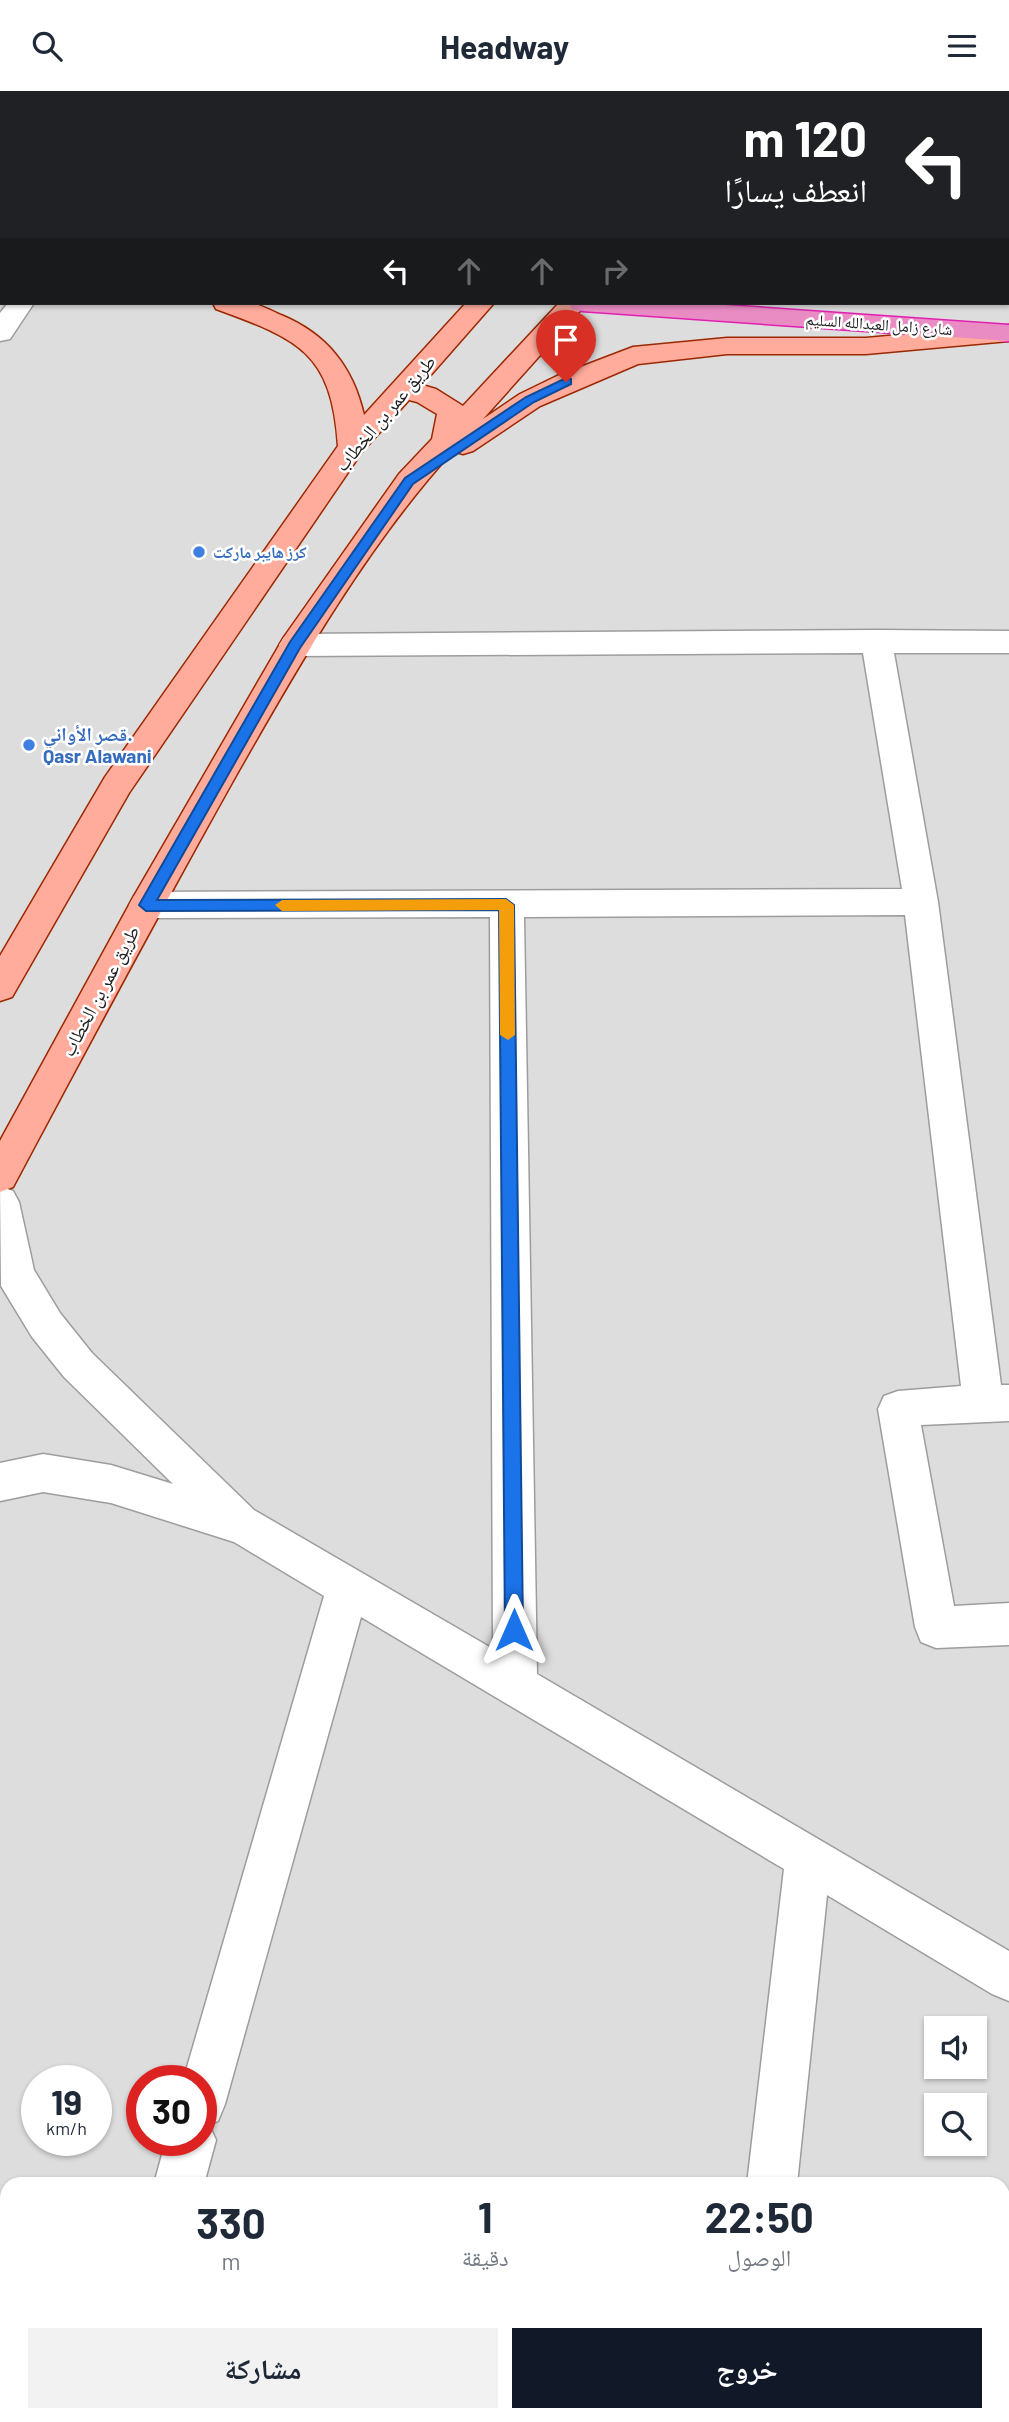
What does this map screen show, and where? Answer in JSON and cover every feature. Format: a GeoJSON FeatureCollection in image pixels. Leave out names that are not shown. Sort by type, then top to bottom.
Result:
{"type":"FeatureCollection","features":[{"type":"Feature","properties":{"kind":"highway","name":"شارع زامل العبدالله السليم"},"geometry":{"type":"LineString","coordinates":[[638,305],[808,311],[1009,333]]}},
{"type":"Feature","properties":{"kind":"main road"},"geometry":{"type":"LineString","coordinates":[[231,305],[292,329],[332,362],[349,398],[352,446]]}},
{"type":"Feature","properties":{"kind":"main road","name":"طريق عمر بن الخطاب"},"geometry":{"type":"LineString","coordinates":[[0,987],[117,785],[352,446],[479,305]]}},
{"type":"Feature","properties":{"kind":"main road","name":"طريق عمر بن الخطاب"},"geometry":{"type":"LineString","coordinates":[[0,1176],[146,905],[295,645],[409,481],[572,305]]}},
{"type":"Feature","properties":{"kind":"main road"},"geometry":{"type":"LineString","coordinates":[[409,481],[530,400],[566,382],[633,356],[727,346],[866,346],[1009,333]]}},
{"type":"Feature","properties":{"kind":"main road"},"geometry":{"type":"LineString","coordinates":[[402,390],[426,395],[452,411],[446,441]]}},
{"type":"Feature","properties":{"kind":"street"},"geometry":{"type":"LineString","coordinates":[[0,333],[20,305]]}},
{"type":"Feature","properties":{"kind":"street"},"geometry":{"type":"LineString","coordinates":[[876,641],[921,902],[996,1403],[898,1409],[936,1627],[1009,1624]]}},
{"type":"Feature","properties":{"kind":"street"},"geometry":{"type":"LineString","coordinates":[[295,645],[1009,642]]}},
{"type":"Feature","properties":{"kind":"street"},"geometry":{"type":"LineString","coordinates":[[146,905],[921,902]]}},
{"type":"Feature","properties":{"kind":"street"},"geometry":{"type":"LineString","coordinates":[[506,905],[515,1686]]}},
{"type":"Feature","properties":{"kind":"street"},"geometry":{"type":"LineString","coordinates":[[0,1202],[15,1274],[46,1325],[78,1365],[244,1526]]}},
{"type":"Feature","properties":{"kind":"street"},"geometry":{"type":"LineString","coordinates":[[0,1482],[43,1473],[111,1483],[244,1526],[1009,1977]]}},
{"type":"Feature","properties":{"kind":"street"},"geometry":{"type":"LineString","coordinates":[[212,2065],[348,1587]]}},
{"type":"Feature","properties":{"kind":"street"},"geometry":{"type":"LineString","coordinates":[[773,2177],[808,1858]]}},
{"type":"Feature","properties":{"kind":"street"},"geometry":{"type":"LineString","coordinates":[[181,2177],[187,2156]]}},
{"type":"Feature","properties":{"kind":"shaded area"},"geometry":{"type":"Polygon","coordinates":[[[0,305],[1009,305],[1009,2177],[0,2177],[0,305]]]}},
{"type":"Feature","properties":{"kind":"slow traffic"},"geometry":{"type":"LineString","coordinates":[[282,905],[506,905],[508,1035]]}},
{"type":"Feature","properties":{"kind":"place","name":"كرز هايبر ماركت"},"geometry":{"type":"Point","coordinates":[199,552]}},
{"type":"Feature","properties":{"kind":"place","name":"قصر الأواني. Qasr Alawani"},"geometry":{"type":"Point","coordinates":[29,745]}},
{"type":"Feature","properties":{"kind":"route"},"geometry":{"type":"LineString","coordinates":[[514,1630],[506,905],[146,905],[295,645],[409,481],[530,400],[566,382]]}}]}
